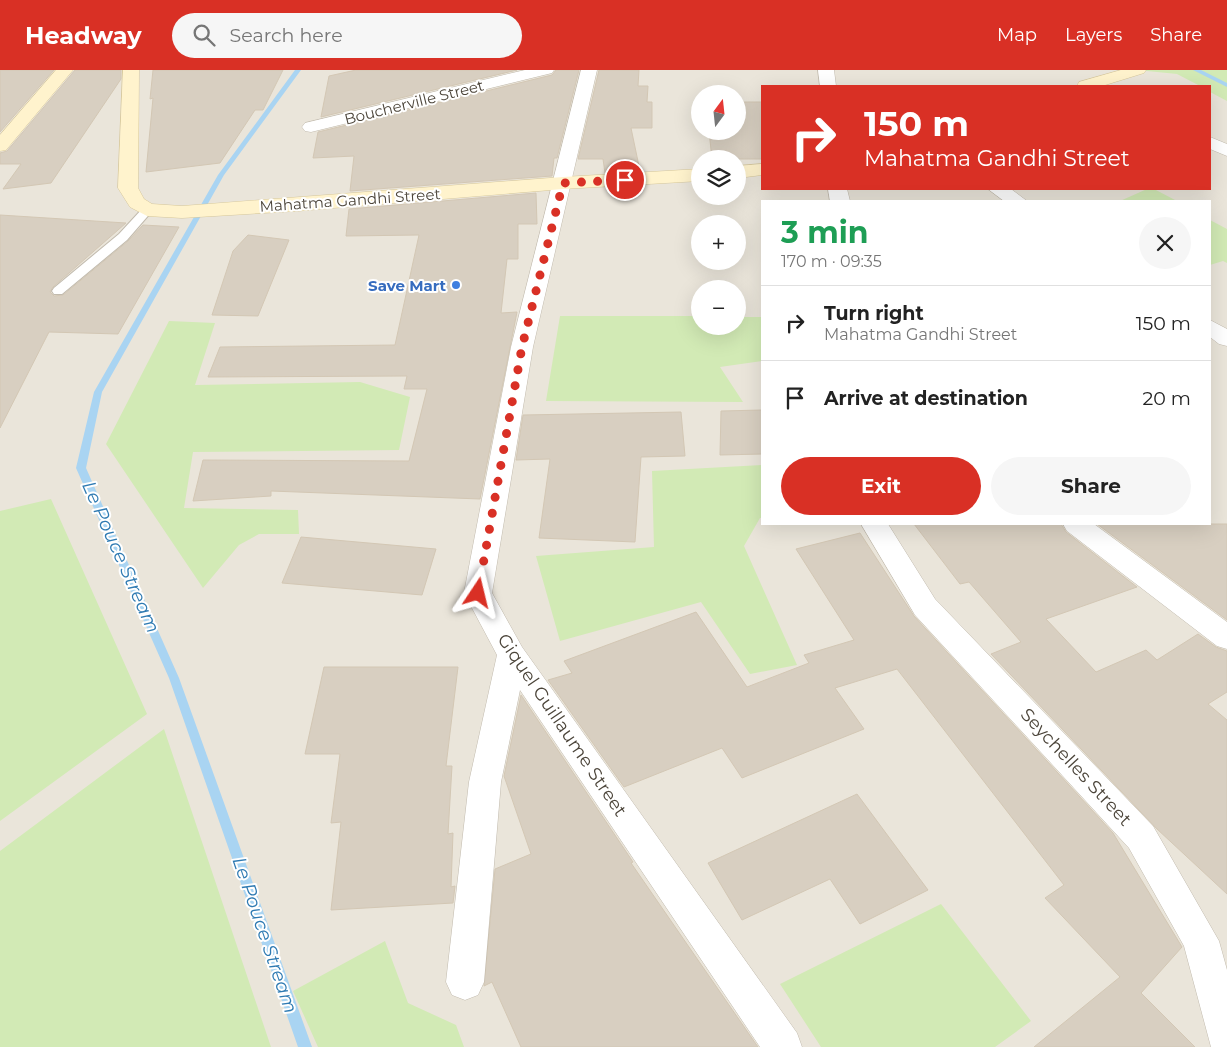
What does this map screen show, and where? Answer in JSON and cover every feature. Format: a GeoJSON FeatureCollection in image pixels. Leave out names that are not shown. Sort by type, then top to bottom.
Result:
{"type":"FeatureCollection","features":[{"type":"Feature","properties":{"kind":"street"},"geometry":{"type":"LineString","coordinates":[[0,146],[65,70]]}},
{"type":"Feature","properties":{"kind":"street"},"geometry":{"type":"LineString","coordinates":[[130,70],[128,188],[136,203],[147,210]]}},
{"type":"Feature","properties":{"kind":"street","name":"Boucherville Street"},"geometry":{"type":"LineString","coordinates":[[312,128],[546,70]]}},
{"type":"Feature","properties":{"kind":"street","name":"Giquel Guillaume Street"},"geometry":{"type":"LineString","coordinates":[[589,70],[522,347],[478,593],[512,656],[783,1047]]}},
{"type":"Feature","properties":{"kind":"street"},"geometry":{"type":"LineString","coordinates":[[826,70],[828,85]]}},
{"type":"Feature","properties":{"kind":"street"},"geometry":{"type":"LineString","coordinates":[[1097,85],[1136,71]]}},
{"type":"Feature","properties":{"kind":"street"},"geometry":{"type":"LineString","coordinates":[[1211,143],[1227,151]]}},
{"type":"Feature","properties":{"kind":"street"},"geometry":{"type":"LineString","coordinates":[[746,171],[761,170]]}},
{"type":"Feature","properties":{"kind":"street","name":"Mahatma Gandhi Street"},"geometry":{"type":"LineString","coordinates":[[147,210],[182,212],[563,183],[691,176]]}},
{"type":"Feature","properties":{"kind":"street"},"geometry":{"type":"LineString","coordinates":[[1000,190],[1015,200]]}},
{"type":"Feature","properties":{"kind":"street"},"geometry":{"type":"LineString","coordinates":[[1211,329],[1227,339]]}},
{"type":"Feature","properties":{"kind":"street","name":"Seychelles Street"},"geometry":{"type":"LineString","coordinates":[[875,525],[925,607],[1141,837],[1201,941],[1227,1039]]}},
{"type":"Feature","properties":{"kind":"street"},"geometry":{"type":"LineString","coordinates":[[1077,525],[1227,638]]}},
{"type":"Feature","properties":{"kind":"street"},"geometry":{"type":"LineString","coordinates":[[465,982],[484,782],[512,656]]}},
{"type":"Feature","properties":{"kind":"lane"},"geometry":{"type":"LineString","coordinates":[[58,291],[123,237],[147,210]]}},
{"type":"Feature","properties":{"kind":"shaded area"},"geometry":{"type":"Polygon","coordinates":[[[0,70],[1227,70],[1227,1047],[0,1047],[0,70]]]}},
{"type":"Feature","properties":{"kind":"green space"},"geometry":{"type":"Polygon","coordinates":[[[1137,70],[1227,70],[1227,101],[1211,93],[1211,85],[1198,85],[1177,74],[1137,70]]]}},
{"type":"Feature","properties":{"kind":"green space"},"geometry":{"type":"Polygon","coordinates":[[[1145,190],[1156,190],[1175,200],[1122,200],[1145,190]]]}},
{"type":"Feature","properties":{"kind":"green space"},"geometry":{"type":"Polygon","coordinates":[[[1211,221],[1227,229],[1227,263],[1223,261],[1211,265],[1211,221]]]}},
{"type":"Feature","properties":{"kind":"green space"},"geometry":{"type":"Polygon","coordinates":[[[560,316],[691,316],[691,335],[746,335],[746,317],[761,317],[761,361],[720,367],[743,402],[546,401],[560,316]]]}},
{"type":"Feature","properties":{"kind":"green space"},"geometry":{"type":"Polygon","coordinates":[[[169,321],[215,323],[195,385],[360,382],[410,397],[399,450],[193,452],[184,508],[298,510],[299,534],[259,534],[239,545],[203,588],[106,444],[169,321]]]}},
{"type":"Feature","properties":{"kind":"green space"},"geometry":{"type":"Polygon","coordinates":[[[761,465],[761,518],[744,546],[797,665],[750,674],[701,602],[560,641],[536,556],[654,547],[652,471],[761,465]]]}},
{"type":"Feature","properties":{"kind":"green space"},"geometry":{"type":"Polygon","coordinates":[[[51,499],[147,714],[0,821],[0,511],[51,499]]]}},
{"type":"Feature","properties":{"kind":"green space"},"geometry":{"type":"Polygon","coordinates":[[[164,729],[271,1047],[0,1047],[0,851],[164,729]]]}},
{"type":"Feature","properties":{"kind":"green space"},"geometry":{"type":"Polygon","coordinates":[[[941,904],[1031,1021],[995,1047],[821,1047],[780,984],[941,904]]]}},
{"type":"Feature","properties":{"kind":"green space"},"geometry":{"type":"Polygon","coordinates":[[[385,941],[408,1003],[456,1025],[464,1047],[318,1047],[293,991],[385,941]]]}},
{"type":"Feature","properties":{"kind":"building"},"geometry":{"type":"Polygon","coordinates":[[[0,70],[54,70],[0,132],[0,70]]]}},
{"type":"Feature","properties":{"kind":"building"},"geometry":{"type":"Polygon","coordinates":[[[75,70],[121,70],[121,79],[51,183],[3,189],[21,164],[0,164],[0,153],[7,151],[75,70]]]}},
{"type":"Feature","properties":{"kind":"building"},"geometry":{"type":"Polygon","coordinates":[[[153,70],[283,70],[263,110],[255,110],[220,163],[146,172],[153,98],[150,99],[153,70]]]}},
{"type":"Feature","properties":{"kind":"building"},"geometry":{"type":"Polygon","coordinates":[[[356,70],[517,70],[321,117],[329,76],[356,70]]]}},
{"type":"Feature","properties":{"kind":"building"},"geometry":{"type":"Polygon","coordinates":[[[556,70],[579,70],[557,158],[554,158],[552,176],[350,191],[354,156],[313,158],[318,132],[552,75],[556,70]]]}},
{"type":"Feature","properties":{"kind":"building"},"geometry":{"type":"Polygon","coordinates":[[[599,70],[639,70],[638,86],[648,86],[647,102],[652,102],[652,128],[631,128],[640,171],[605,173],[603,159],[578,159],[599,70]]]}},
{"type":"Feature","properties":{"kind":"building"},"geometry":{"type":"Polygon","coordinates":[[[746,102],[761,102],[761,159],[746,159],[746,150],[711,150],[710,140],[746,140],[746,102]]]}},
{"type":"Feature","properties":{"kind":"building"},"geometry":{"type":"Polygon","coordinates":[[[536,193],[537,224],[518,224],[518,259],[507,259],[501,313],[517,312],[480,499],[271,491],[271,496],[193,501],[203,460],[409,461],[427,389],[404,389],[407,376],[208,377],[220,347],[395,345],[419,235],[346,236],[349,209],[536,193]]]}},
{"type":"Feature","properties":{"kind":"building"},"geometry":{"type":"Polygon","coordinates":[[[0,215],[126,223],[53,287],[50,292],[54,296],[63,295],[128,241],[143,225],[179,227],[118,334],[49,332],[0,428],[0,215]]]}},
{"type":"Feature","properties":{"kind":"building"},"geometry":{"type":"Polygon","coordinates":[[[248,235],[289,240],[258,316],[212,315],[233,251],[248,235]]]}},
{"type":"Feature","properties":{"kind":"building"},"geometry":{"type":"Polygon","coordinates":[[[761,410],[761,454],[720,455],[721,411],[761,410]]]}},
{"type":"Feature","properties":{"kind":"building"},"geometry":{"type":"Polygon","coordinates":[[[681,412],[685,456],[641,457],[635,542],[539,538],[550,459],[516,460],[523,415],[681,412]]]}},
{"type":"Feature","properties":{"kind":"building"},"geometry":{"type":"Polygon","coordinates":[[[1227,524],[1227,620],[1098,525],[1227,524]]]}},
{"type":"Feature","properties":{"kind":"building"},"geometry":{"type":"Polygon","coordinates":[[[915,525],[1062,525],[1066,532],[1137,587],[1046,619],[1096,672],[1146,650],[1157,660],[1198,634],[1216,647],[1227,651],[1227,692],[1208,704],[1227,720],[1227,894],[1157,829],[991,654],[1021,642],[969,582],[960,584],[915,525]]]}},
{"type":"Feature","properties":{"kind":"building"},"geometry":{"type":"Polygon","coordinates":[[[860,533],[914,616],[1113,833],[1182,947],[1141,993],[1195,1047],[1034,1047],[1120,977],[1045,898],[1064,885],[897,669],[835,688],[864,729],[742,778],[722,748],[624,787],[548,680],[572,673],[564,661],[696,612],[747,687],[809,663],[804,655],[854,640],[796,549],[860,533]]]}},
{"type":"Feature","properties":{"kind":"building"},"geometry":{"type":"Polygon","coordinates":[[[301,537],[436,549],[422,595],[282,583],[301,537]]]}},
{"type":"Feature","properties":{"kind":"building"},"geometry":{"type":"Polygon","coordinates":[[[324,667],[458,667],[446,766],[452,766],[448,834],[453,833],[451,887],[455,886],[453,903],[331,910],[341,822],[331,823],[340,754],[305,754],[324,667]]]}},
{"type":"Feature","properties":{"kind":"building"},"geometry":{"type":"Polygon","coordinates":[[[521,695],[633,862],[631,863],[758,1047],[521,1047],[492,982],[484,986],[495,869],[531,854],[504,776],[521,695]]]}},
{"type":"Feature","properties":{"kind":"building"},"geometry":{"type":"Polygon","coordinates":[[[857,794],[928,890],[860,924],[830,879],[742,920],[708,863],[857,794]]]}},
{"type":"Feature","properties":{"kind":"waterway","name":"Le Pouce Stream"},"geometry":{"type":"LineString","coordinates":[[298,70],[221,175],[98,392],[81,468],[174,678],[305,1047]]}},
{"type":"Feature","properties":{"kind":"waterway"},"geometry":{"type":"LineString","coordinates":[[1196,70],[1227,85]]}},
{"type":"Feature","properties":{"kind":"place","name":"Save Mart"},"geometry":{"type":"Point","coordinates":[456,285]}},
{"type":"Feature","properties":{"kind":"route"},"geometry":{"type":"LineString","coordinates":[[478,593],[522,347],[563,183],[625,180]]}}]}
